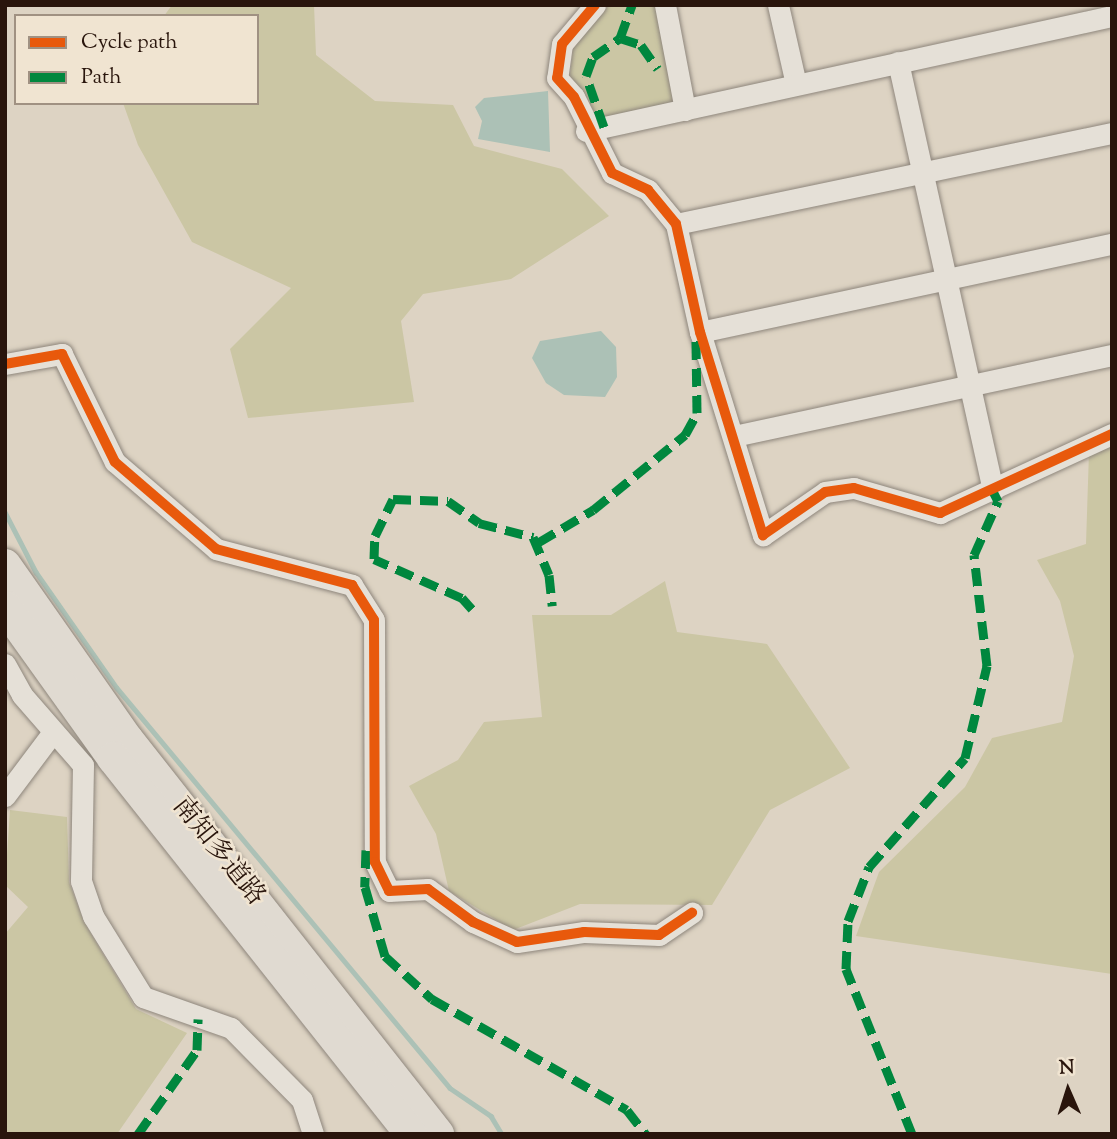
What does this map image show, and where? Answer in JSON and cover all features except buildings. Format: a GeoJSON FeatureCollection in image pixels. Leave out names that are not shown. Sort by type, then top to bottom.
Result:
{"type":"FeatureCollection","features":[{"type":"Feature","properties":{"kind":"highway","name":"南知多道路"},"geometry":{"type":"LineString","coordinates":[[5,565],[127,739],[438,1134]]}},
{"type":"Feature","properties":{"kind":"highway","name":"南知多道路"},"geometry":{"type":"LineString","coordinates":[[5,607],[113,758],[411,1134]]}},
{"type":"Feature","properties":{"kind":"street"},"geometry":{"type":"LineString","coordinates":[[595,5],[562,44],[557,78],[574,97],[586,131],[612,173],[648,190],[676,224],[700,332],[763,535],[825,492],[855,488],[940,513],[993,491],[1112,434]]}},
{"type":"Feature","properties":{"kind":"street"},"geometry":{"type":"LineString","coordinates":[[665,5],[685,110]]}},
{"type":"Feature","properties":{"kind":"street"},"geometry":{"type":"LineString","coordinates":[[778,5],[796,84]]}},
{"type":"Feature","properties":{"kind":"street"},"geometry":{"type":"LineString","coordinates":[[586,131],[1112,16]]}},
{"type":"Feature","properties":{"kind":"street"},"geometry":{"type":"LineString","coordinates":[[898,62],[993,491]]}},
{"type":"Feature","properties":{"kind":"street"},"geometry":{"type":"LineString","coordinates":[[676,224],[1112,133]]}},
{"type":"Feature","properties":{"kind":"street"},"geometry":{"type":"LineString","coordinates":[[700,332],[1112,244]]}},
{"type":"Feature","properties":{"kind":"street"},"geometry":{"type":"LineString","coordinates":[[5,363],[62,354],[115,462],[216,549],[352,585],[374,620],[375,862],[388,891],[428,889],[473,922],[517,942],[584,932],[659,935],[692,913]]}},
{"type":"Feature","properties":{"kind":"street"},"geometry":{"type":"LineString","coordinates":[[734,436],[1112,355]]}},
{"type":"Feature","properties":{"kind":"street"},"geometry":{"type":"LineString","coordinates":[[5,664],[53,732],[83,765],[81,881],[93,916],[143,997],[231,1028],[302,1100],[313,1134]]}},
{"type":"Feature","properties":{"kind":"street"},"geometry":{"type":"LineString","coordinates":[[5,796],[53,732]]}},
{"type":"Feature","properties":{"kind":"shaded area"},"geometry":{"type":"Polygon","coordinates":[[[172,5],[314,5],[316,55],[375,101],[453,105],[474,146],[562,169],[609,216],[511,279],[423,294],[401,321],[414,402],[248,418],[230,349],[291,288],[192,242],[138,145],[124,105],[259,105],[259,14],[165,14],[172,5]]]}},
{"type":"Feature","properties":{"kind":"shaded area"},"geometry":{"type":"Polygon","coordinates":[[[609,5],[658,5],[673,102],[590,120],[570,75],[573,49],[609,5]]]}},
{"type":"Feature","properties":{"kind":"shaded area"},"geometry":{"type":"Polygon","coordinates":[[[548,91],[550,152],[478,139],[482,121],[475,107],[484,98],[548,91]]]}},
{"type":"Feature","properties":{"kind":"shaded area"},"geometry":{"type":"Polygon","coordinates":[[[601,331],[616,347],[617,377],[605,397],[564,395],[546,383],[532,358],[540,341],[601,331]]]}},
{"type":"Feature","properties":{"kind":"shaded area"},"geometry":{"type":"Polygon","coordinates":[[[1112,442],[1112,974],[856,936],[879,872],[965,787],[992,738],[1062,722],[1074,656],[1060,601],[1037,560],[1086,544],[1089,452],[1112,442]]]}},
{"type":"Feature","properties":{"kind":"shaded area"},"geometry":{"type":"Polygon","coordinates":[[[665,581],[677,632],[767,644],[850,768],[770,810],[712,905],[580,904],[513,930],[449,891],[436,834],[409,786],[458,760],[484,722],[542,717],[532,615],[611,615],[665,581]]]}},
{"type":"Feature","properties":{"kind":"shaded area"},"geometry":{"type":"Polygon","coordinates":[[[10,810],[67,817],[69,882],[84,922],[136,1009],[187,1033],[117,1134],[5,1134],[5,934],[28,907],[5,885],[10,810]]]}},
{"type":"Feature","properties":{"kind":"waterway"},"geometry":{"type":"LineString","coordinates":[[5,512],[36,572],[117,688],[450,1088],[491,1116],[502,1134]]}},
{"type":"Feature","properties":{"kind":"marked path"},"geometry":{"type":"LineString","coordinates":[[604,127],[586,76],[593,57],[620,38],[632,5]]}},
{"type":"Feature","properties":{"kind":"marked path"},"geometry":{"type":"LineString","coordinates":[[620,38],[641,45],[658,69]]}},
{"type":"Feature","properties":{"kind":"marked path"},"geometry":{"type":"LineString","coordinates":[[539,542],[593,510],[685,435],[697,413],[696,340]]}},
{"type":"Feature","properties":{"kind":"marked path"},"geometry":{"type":"LineString","coordinates":[[912,1134],[846,969],[848,921],[869,867],[965,758],[987,666],[974,555],[998,501],[993,491]]}},
{"type":"Feature","properties":{"kind":"marked path"},"geometry":{"type":"LineString","coordinates":[[472,609],[462,598],[374,559],[375,536],[393,499],[448,501],[479,523],[533,537],[549,575],[552,606]]}},
{"type":"Feature","properties":{"kind":"marked path"},"geometry":{"type":"LineString","coordinates":[[366,850],[365,887],[385,956],[432,999],[627,1110],[646,1134]]}},
{"type":"Feature","properties":{"kind":"marked path"},"geometry":{"type":"LineString","coordinates":[[138,1134],[197,1050],[198,1019]]}},
{"type":"Feature","properties":{"kind":"cycle path"},"geometry":{"type":"LineString","coordinates":[[595,5],[562,44],[557,78],[574,97],[612,173],[648,190],[676,224],[700,332],[763,535],[825,492],[854,488],[940,513],[1112,434]]}},
{"type":"Feature","properties":{"kind":"cycle path"},"geometry":{"type":"LineString","coordinates":[[5,364],[62,354],[115,462],[216,549],[352,585],[374,620],[375,862],[389,891],[428,889],[473,922],[517,942],[584,932],[659,935],[692,913]]}}]}
